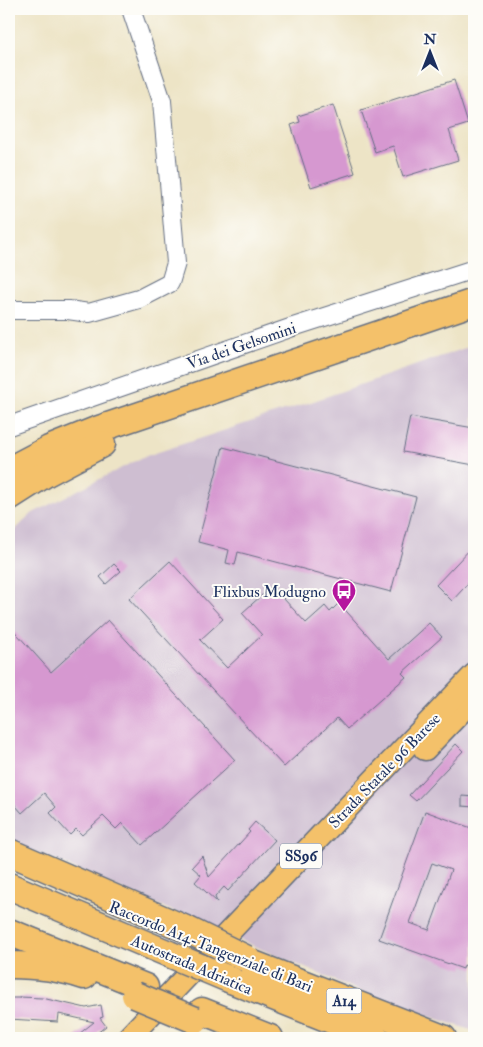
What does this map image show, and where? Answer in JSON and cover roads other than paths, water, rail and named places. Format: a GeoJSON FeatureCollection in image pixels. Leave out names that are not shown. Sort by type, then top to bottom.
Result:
{"type":"FeatureCollection","features":[{"type":"Feature","properties":{"kind":"highway"},"geometry":{"type":"LineString","coordinates":[[9,470],[41,453],[78,437],[474,302]]}},
{"type":"Feature","properties":{"kind":"highway"},"geometry":{"type":"LineString","coordinates":[[9,497],[45,474],[130,431],[171,404]]}},
{"type":"Feature","properties":{"kind":"highway"},"geometry":{"type":"LineString","coordinates":[[9,456],[78,437]]}},
{"type":"Feature","properties":{"kind":"highway"},"geometry":{"type":"LineString","coordinates":[[9,852],[164,962],[224,987],[253,1038]]}},
{"type":"Feature","properties":{"kind":"highway","name":"Raccordo A14-Tangenziale di Bari"},"geometry":{"type":"LineString","coordinates":[[9,862],[164,962],[224,987],[270,1038]]}},
{"type":"Feature","properties":{"kind":"highway","name":"Autostrada Adriatica"},"geometry":{"type":"LineString","coordinates":[[9,886],[164,962]]}},
{"type":"Feature","properties":{"kind":"highway","name":"Autostrada Adriatica"},"geometry":{"type":"LineString","coordinates":[[9,905],[164,962],[224,987],[332,1038]]}},
{"type":"Feature","properties":{"kind":"highway","name":"Raccordo A14-Tangenziale di Bari"},"geometry":{"type":"LineString","coordinates":[[9,932],[164,962]]}},
{"type":"Feature","properties":{"kind":"highway"},"geometry":{"type":"LineString","coordinates":[[9,965],[74,972],[164,962]]}},
{"type":"Feature","properties":{"kind":"highway","name":"Raccordo A14-Tangenziale di Bari"},"geometry":{"type":"LineString","coordinates":[[224,987],[295,982],[443,1038]]}},
{"type":"Feature","properties":{"kind":"highway","name":"Autostrada Adriatica"},"geometry":{"type":"LineString","coordinates":[[224,987],[376,1038]]}},
{"type":"Feature","properties":{"kind":"main road","name":"Strada Statale 96 Barese"},"geometry":{"type":"LineString","coordinates":[[128,1038],[474,675]]}},
{"type":"Feature","properties":{"kind":"main road","name":"Strada Statale 96 Barese"},"geometry":{"type":"LineString","coordinates":[[148,1038],[474,698]]}},
{"type":"Feature","properties":{"kind":"street"},"geometry":{"type":"LineString","coordinates":[[9,310],[68,310],[89,313],[139,299],[170,283],[176,263],[162,101],[131,9]]}},
{"type":"Feature","properties":{"kind":"street","name":"Via dei Gelsomini"},"geometry":{"type":"LineString","coordinates":[[9,426],[293,327],[474,269]]}},
{"type":"Feature","properties":{"kind":"place","name":"Flixbus Modugno"},"geometry":{"type":"Point","coordinates":[344,612]}}]}
